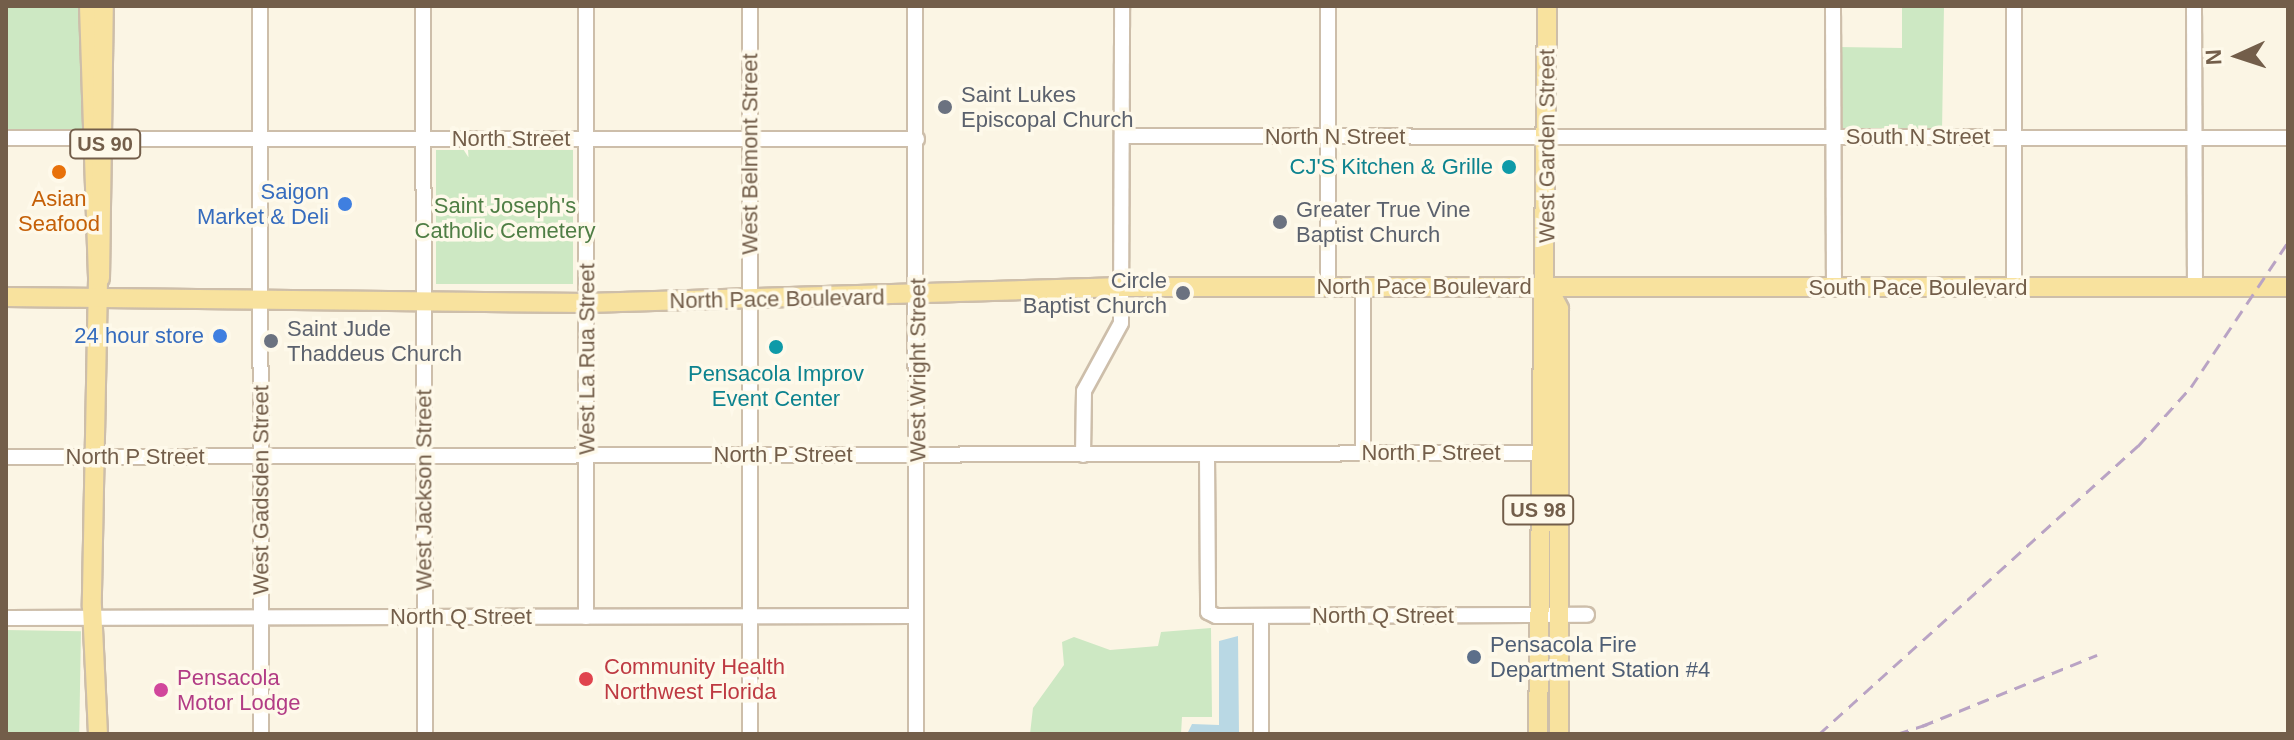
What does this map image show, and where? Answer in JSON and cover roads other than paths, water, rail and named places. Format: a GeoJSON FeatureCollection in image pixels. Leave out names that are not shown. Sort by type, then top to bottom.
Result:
{"type":"FeatureCollection","features":[{"type":"Feature","properties":{"kind":"main road","name":"US 90"},"geometry":{"type":"LineString","coordinates":[[89,6],[97,139],[98,734]]}},
{"type":"Feature","properties":{"kind":"main road","name":"US 90"},"geometry":{"type":"LineString","coordinates":[[97,139],[104,6]]}},
{"type":"Feature","properties":{"kind":"main road","name":"West Garden Street"},"geometry":{"type":"LineString","coordinates":[[1547,6],[1547,286]]}},
{"type":"Feature","properties":{"kind":"main road","name":"South Pace Boulevard"},"geometry":{"type":"LineString","coordinates":[[1547,286],[2288,287]]}},
{"type":"Feature","properties":{"kind":"main road","name":"North Pace Boulevard"},"geometry":{"type":"LineString","coordinates":[[6,297],[98,289],[423,303],[587,303],[918,297],[1123,287],[1547,286]]}},
{"type":"Feature","properties":{"kind":"main road","name":"US 98"},"geometry":{"type":"LineString","coordinates":[[1547,286],[1559,309],[1559,734]]}},
{"type":"Feature","properties":{"kind":"main road","name":"US 98"},"geometry":{"type":"LineString","coordinates":[[1538,734],[1540,316],[1547,286]]}},
{"type":"Feature","properties":{"kind":"street","name":"West Gadsden Street"},"geometry":{"type":"LineString","coordinates":[[260,6],[261,734]]}},
{"type":"Feature","properties":{"kind":"street","name":"West Jackson Street"},"geometry":{"type":"LineString","coordinates":[[423,6],[425,734]]}},
{"type":"Feature","properties":{"kind":"street","name":"West La Rua Street"},"geometry":{"type":"LineString","coordinates":[[586,6],[586,617]]}},
{"type":"Feature","properties":{"kind":"street","name":"West Belmont Street"},"geometry":{"type":"LineString","coordinates":[[750,6],[750,734]]}},
{"type":"Feature","properties":{"kind":"street","name":"West Wright Street"},"geometry":{"type":"LineString","coordinates":[[915,6],[918,297],[916,734]]}},
{"type":"Feature","properties":{"kind":"street"},"geometry":{"type":"LineString","coordinates":[[1083,455],[1084,391],[1118,334],[1123,287],[1122,6]]}},
{"type":"Feature","properties":{"kind":"street"},"geometry":{"type":"LineString","coordinates":[[1328,6],[1328,288]]}},
{"type":"Feature","properties":{"kind":"street"},"geometry":{"type":"LineString","coordinates":[[1833,6],[1834,286]]}},
{"type":"Feature","properties":{"kind":"street"},"geometry":{"type":"LineString","coordinates":[[2014,6],[2014,289]]}},
{"type":"Feature","properties":{"kind":"street"},"geometry":{"type":"LineString","coordinates":[[2194,6],[2195,287]]}},
{"type":"Feature","properties":{"kind":"street","name":"North N Street"},"geometry":{"type":"LineString","coordinates":[[1122,136],[1547,138]]}},
{"type":"Feature","properties":{"kind":"street"},"geometry":{"type":"LineString","coordinates":[[6,138],[97,139]]}},
{"type":"Feature","properties":{"kind":"street","name":"South N Street"},"geometry":{"type":"LineString","coordinates":[[1547,138],[2288,138]]}},
{"type":"Feature","properties":{"kind":"street","name":"North Street"},"geometry":{"type":"LineString","coordinates":[[97,139],[917,139]]}},
{"type":"Feature","properties":{"kind":"street"},"geometry":{"type":"LineString","coordinates":[[1363,288],[1363,453]]}},
{"type":"Feature","properties":{"kind":"street","name":"North P Street"},"geometry":{"type":"LineString","coordinates":[[6,457],[1559,453]]}},
{"type":"Feature","properties":{"kind":"street","name":"North Q Street"},"geometry":{"type":"LineString","coordinates":[[1207,455],[1208,612],[1261,616],[1587,615]]}},
{"type":"Feature","properties":{"kind":"street","name":"North Q Street"},"geometry":{"type":"LineString","coordinates":[[6,618],[916,616]]}},
{"type":"Feature","properties":{"kind":"street"},"geometry":{"type":"LineString","coordinates":[[1261,616],[1261,734]]}},
{"type":"Feature","properties":{"kind":"water"},"geometry":{"type":"Polygon","coordinates":[[[1238,636],[1239,734],[1187,734],[1192,724],[1219,725],[1219,641],[1238,636]]]}},
{"type":"Feature","properties":{"kind":"railway"},"geometry":{"type":"LineString","coordinates":[[1819,734],[2138,446],[2191,387],[2288,242]]}},
{"type":"Feature","properties":{"kind":"railway"},"geometry":{"type":"LineString","coordinates":[[1922,726],[2097,655]]}},
{"type":"Feature","properties":{"kind":"railway"},"geometry":{"type":"LineString","coordinates":[[1897,734],[1931,723]]}},
{"type":"Feature","properties":{"kind":"place","name":"Saint Lukes Episcopal Church"},"geometry":{"type":"Point","coordinates":[945,107]}},
{"type":"Feature","properties":{"kind":"place","name":"CJ'S Kitchen & Grille"},"geometry":{"type":"Point","coordinates":[1509,167]}},
{"type":"Feature","properties":{"kind":"place","name":"Asian Seafood"},"geometry":{"type":"Point","coordinates":[59,172]}},
{"type":"Feature","properties":{"kind":"place","name":"Saigon Market & Deli"},"geometry":{"type":"Point","coordinates":[345,204]}},
{"type":"Feature","properties":{"kind":"place","name":"Greater True Vine Baptist Church"},"geometry":{"type":"Point","coordinates":[1280,222]}},
{"type":"Feature","properties":{"kind":"place","name":"Circle Baptist Church"},"geometry":{"type":"Point","coordinates":[1183,293]}},
{"type":"Feature","properties":{"kind":"place","name":"24 hour store"},"geometry":{"type":"Point","coordinates":[220,336]}},
{"type":"Feature","properties":{"kind":"place","name":"Saint Jude Thaddeus Church"},"geometry":{"type":"Point","coordinates":[271,341]}},
{"type":"Feature","properties":{"kind":"place","name":"Pensacola Improv Event Center"},"geometry":{"type":"Point","coordinates":[776,347]}},
{"type":"Feature","properties":{"kind":"place","name":"Pensacola Fire Department Station #4"},"geometry":{"type":"Point","coordinates":[1474,657]}},
{"type":"Feature","properties":{"kind":"place","name":"Community Health Northwest Florida"},"geometry":{"type":"Point","coordinates":[586,679]}},
{"type":"Feature","properties":{"kind":"place","name":"Pensacola Motor Lodge"},"geometry":{"type":"Point","coordinates":[161,690]}},
{"type":"Feature","properties":{"kind":"park label","name":"Saint Joseph's Catholic Cemetery"},"geometry":{"type":"Point","coordinates":[505,218]}}]}
